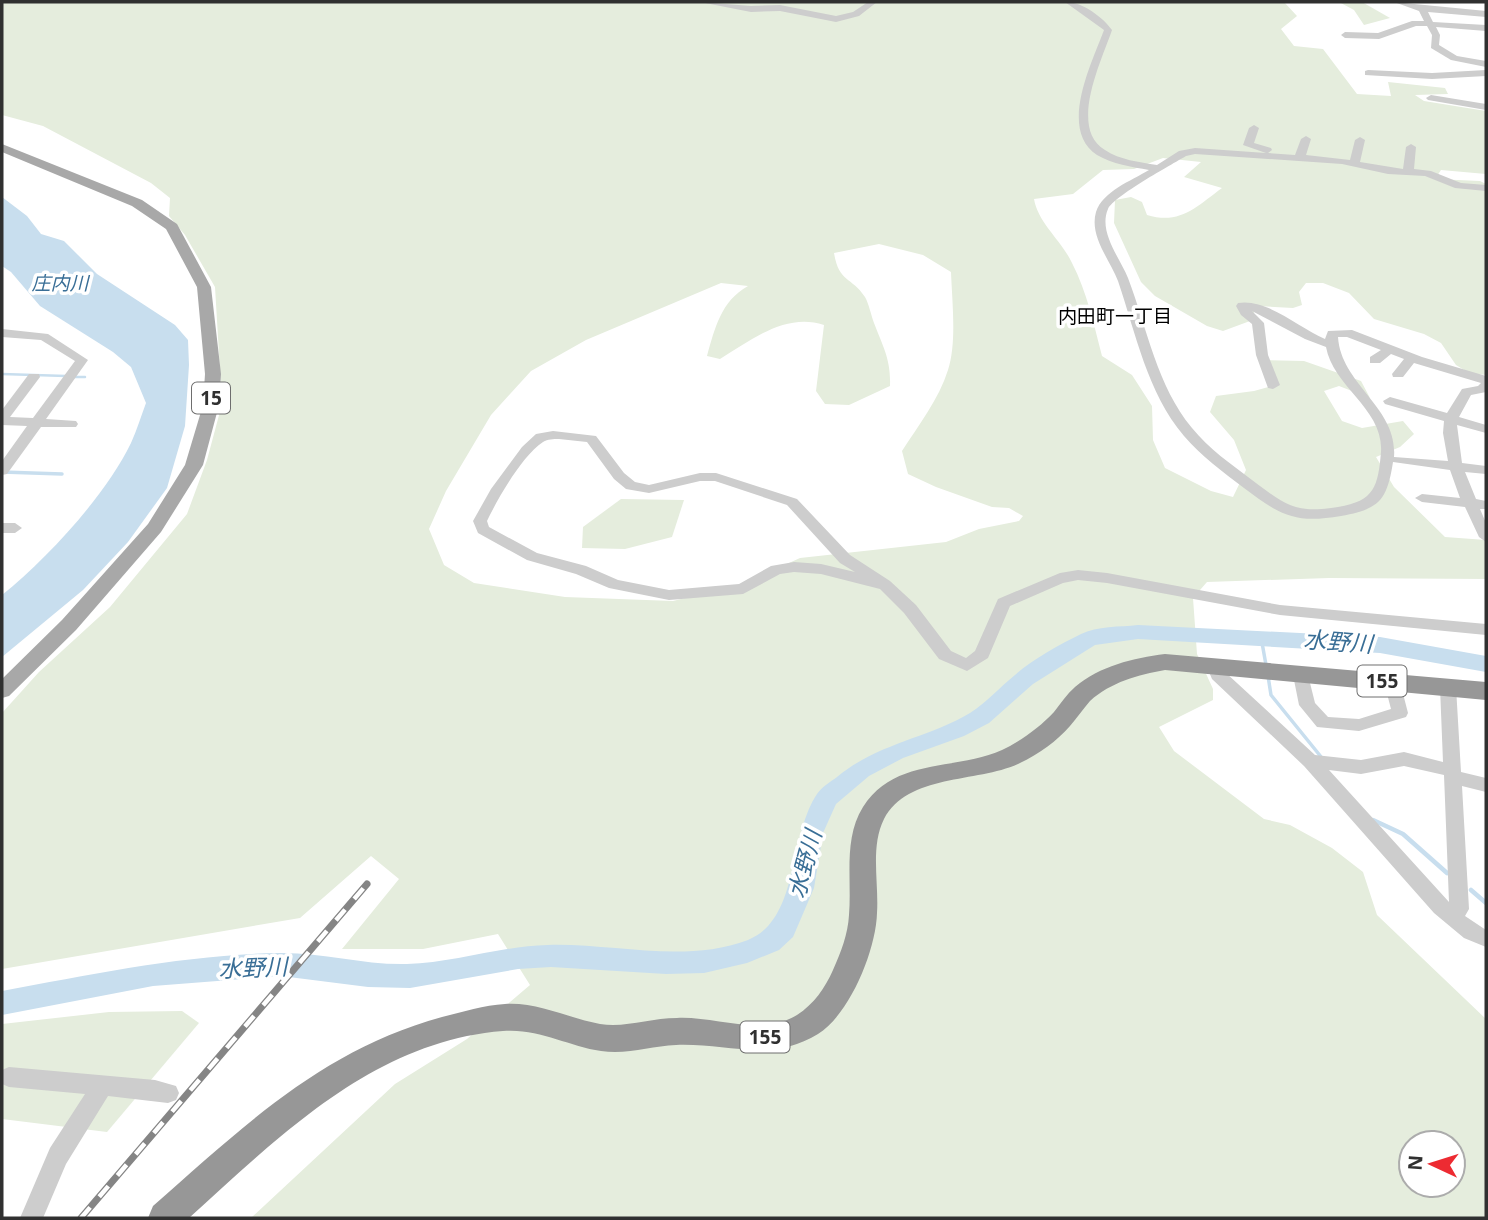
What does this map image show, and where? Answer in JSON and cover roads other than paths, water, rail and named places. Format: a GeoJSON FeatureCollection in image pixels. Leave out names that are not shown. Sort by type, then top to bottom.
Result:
{"type":"FeatureCollection","features":[{"type":"Feature","properties":{"kind":"highway","name":"155"},"geometry":{"type":"LineString","coordinates":[[165,1218],[315,1090],[400,1043],[461,1025],[506,1017],[536,1017],[572,1030],[615,1039],[683,1031],[746,1037],[777,1036],[801,1029],[822,1014],[834,1000],[855,952],[862,929],[863,846],[872,815],[891,792],[921,778],[978,767],[1005,759],[1029,747],[1058,724],[1082,695],[1116,673],[1165,662],[1486,691]]}},
{"type":"Feature","properties":{"kind":"main road","name":"15"},"geometry":{"type":"LineString","coordinates":[[2,148],[137,203],[172,228],[204,287],[213,374],[211,405],[194,465],[155,528],[69,625],[2,691]]}},
{"type":"Feature","properties":{"kind":"street"},"geometry":{"type":"LineString","coordinates":[[704,2],[751,9],[780,8],[836,19],[856,14],[873,2]]}},
{"type":"Feature","properties":{"kind":"street"},"geometry":{"type":"LineString","coordinates":[[1069,2],[1104,24],[1108,30],[1085,93],[1084,129],[1089,140],[1109,157],[1157,168]]}},
{"type":"Feature","properties":{"kind":"street"},"geometry":{"type":"LineString","coordinates":[[1398,2],[1422,9],[1486,14]]}},
{"type":"Feature","properties":{"kind":"street"},"geometry":{"type":"LineString","coordinates":[[1422,9],[1428,25],[1436,35],[1434,46],[1454,58],[1486,64]]}},
{"type":"Feature","properties":{"kind":"street"},"geometry":{"type":"LineString","coordinates":[[1345,35],[1379,36],[1412,23],[1486,28]]}},
{"type":"Feature","properties":{"kind":"street"},"geometry":{"type":"LineString","coordinates":[[1367,73],[1432,76],[1486,73]]}},
{"type":"Feature","properties":{"kind":"street"},"geometry":{"type":"LineString","coordinates":[[1478,94],[1486,105]]}},
{"type":"Feature","properties":{"kind":"street"},"geometry":{"type":"LineString","coordinates":[[1431,98],[1486,105]]}},
{"type":"Feature","properties":{"kind":"street"},"geometry":{"type":"LineString","coordinates":[[1254,128],[1248,145],[1250,147],[1301,157]]}},
{"type":"Feature","properties":{"kind":"street"},"geometry":{"type":"LineString","coordinates":[[1301,157],[1306,139]]}},
{"type":"Feature","properties":{"kind":"street"},"geometry":{"type":"LineString","coordinates":[[1354,163],[1360,140]]}},
{"type":"Feature","properties":{"kind":"street"},"geometry":{"type":"LineString","coordinates":[[1408,172],[1411,147]]}},
{"type":"Feature","properties":{"kind":"street"},"geometry":{"type":"LineString","coordinates":[[1486,188],[1459,186],[1433,174],[1388,172],[1354,163],[1195,151],[1183,153],[1157,168],[1109,199],[1101,208],[1101,233],[1118,267],[1160,385],[1186,432],[1207,453],[1285,510],[1298,513],[1342,510],[1367,504],[1377,498],[1382,487],[1388,444],[1386,433],[1339,367],[1331,344],[1332,334],[1342,332],[1486,383],[1482,389],[1467,392],[1450,428],[1455,466],[1486,537]]}},
{"type":"Feature","properties":{"kind":"street"},"geometry":{"type":"LineString","coordinates":[[1273,385],[1262,355],[1258,323],[1244,312],[1242,306],[1252,307],[1290,328],[1331,344]]}},
{"type":"Feature","properties":{"kind":"street"},"geometry":{"type":"LineString","coordinates":[[2,333],[44,337],[82,360],[2,471]]}},
{"type":"Feature","properties":{"kind":"street"},"geometry":{"type":"LineString","coordinates":[[1375,360],[1389,350]]}},
{"type":"Feature","properties":{"kind":"street"},"geometry":{"type":"LineString","coordinates":[[1398,374],[1412,358]]}},
{"type":"Feature","properties":{"kind":"street"},"geometry":{"type":"LineString","coordinates":[[3,422],[34,377]]}},
{"type":"Feature","properties":{"kind":"street"},"geometry":{"type":"LineString","coordinates":[[1390,401],[1486,429]]}},
{"type":"Feature","properties":{"kind":"street"},"geometry":{"type":"LineString","coordinates":[[3,422],[71,424]]}},
{"type":"Feature","properties":{"kind":"street"},"geometry":{"type":"LineString","coordinates":[[886,585],[821,569],[794,567],[776,569],[743,589],[691,595],[648,592],[614,584],[581,570],[532,557],[483,530],[480,521],[490,500],[530,444],[548,436],[582,438],[591,439],[619,476],[631,486],[649,489],[700,477],[716,477],[785,498],[800,507],[845,559],[886,585],[910,609],[945,655],[967,665],[982,654],[1004,603],[1060,579],[1078,575],[1280,610],[1486,630]]}},
{"type":"Feature","properties":{"kind":"street"},"geometry":{"type":"LineString","coordinates":[[1399,460],[1486,470]]}},
{"type":"Feature","properties":{"kind":"street"},"geometry":{"type":"LineString","coordinates":[[1422,498],[1486,505]]}},
{"type":"Feature","properties":{"kind":"street"},"geometry":{"type":"LineString","coordinates":[[1215,667],[1218,675],[1310,761],[1441,907],[1486,939]]}},
{"type":"Feature","properties":{"kind":"street"},"geometry":{"type":"LineString","coordinates":[[1279,673],[1322,723],[1359,726],[1400,713],[1392,682]]}},
{"type":"Feature","properties":{"kind":"street"},"geometry":{"type":"LineString","coordinates":[[1448,687],[1459,909],[1454,917]]}},
{"type":"Feature","properties":{"kind":"street"},"geometry":{"type":"LineString","coordinates":[[1310,761],[1361,767],[1404,759],[1486,785]]}},
{"type":"Feature","properties":{"kind":"street"},"geometry":{"type":"LineString","coordinates":[[9,1077],[168,1093]]}},
{"type":"Feature","properties":{"kind":"street"},"geometry":{"type":"LineString","coordinates":[[31,1218],[58,1156],[103,1085]]}},
{"type":"Feature","properties":{"kind":"water","name":"庄内川"},"geometry":{"type":"Polygon","coordinates":[[[2,197],[27,216],[41,234],[64,241],[97,274],[175,325],[188,340],[189,365],[185,426],[167,488],[128,542],[83,590],[2,657],[2,595],[56,545],[107,484],[131,443],[146,403],[131,367],[113,352],[40,306],[11,272],[2,266],[2,197]]]}},
{"type":"Feature","properties":{"kind":"waterway"},"geometry":{"type":"LineString","coordinates":[[2,374],[66,376]]}},
{"type":"Feature","properties":{"kind":"waterway"},"geometry":{"type":"LineString","coordinates":[[74,377],[85,377]]}},
{"type":"Feature","properties":{"kind":"waterway"},"geometry":{"type":"LineString","coordinates":[[2,472],[62,474]]}},
{"type":"Feature","properties":{"kind":"waterway","name":"水野川"},"geometry":{"type":"LineString","coordinates":[[2,1003],[153,974],[281,964],[368,975],[410,976],[518,958],[551,956],[666,962],[704,961],[747,952],[770,942],[784,929],[801,888],[811,833],[827,798],[861,770],[895,752],[956,730],[981,717],[1025,678],[1090,638],[1138,632],[1245,636],[1380,645],[1486,664]]}},
{"type":"Feature","properties":{"kind":"waterway"},"geometry":{"type":"LineString","coordinates":[[1261,637],[1266,665]]}},
{"type":"Feature","properties":{"kind":"waterway"},"geometry":{"type":"LineString","coordinates":[[1268,676],[1271,695],[1322,758]]}},
{"type":"Feature","properties":{"kind":"waterway"},"geometry":{"type":"LineString","coordinates":[[1373,820],[1403,834],[1447,873]]}},
{"type":"Feature","properties":{"kind":"waterway"},"geometry":{"type":"LineString","coordinates":[[1471,890],[1486,903]]}},
{"type":"Feature","properties":{"kind":"railway"},"geometry":{"type":"LineString","coordinates":[[81,1218],[367,884]]}},
{"type":"Feature","properties":{"kind":"district","name":"内田町一丁目"},"geometry":{"type":"Point","coordinates":[1115,316]}}]}
